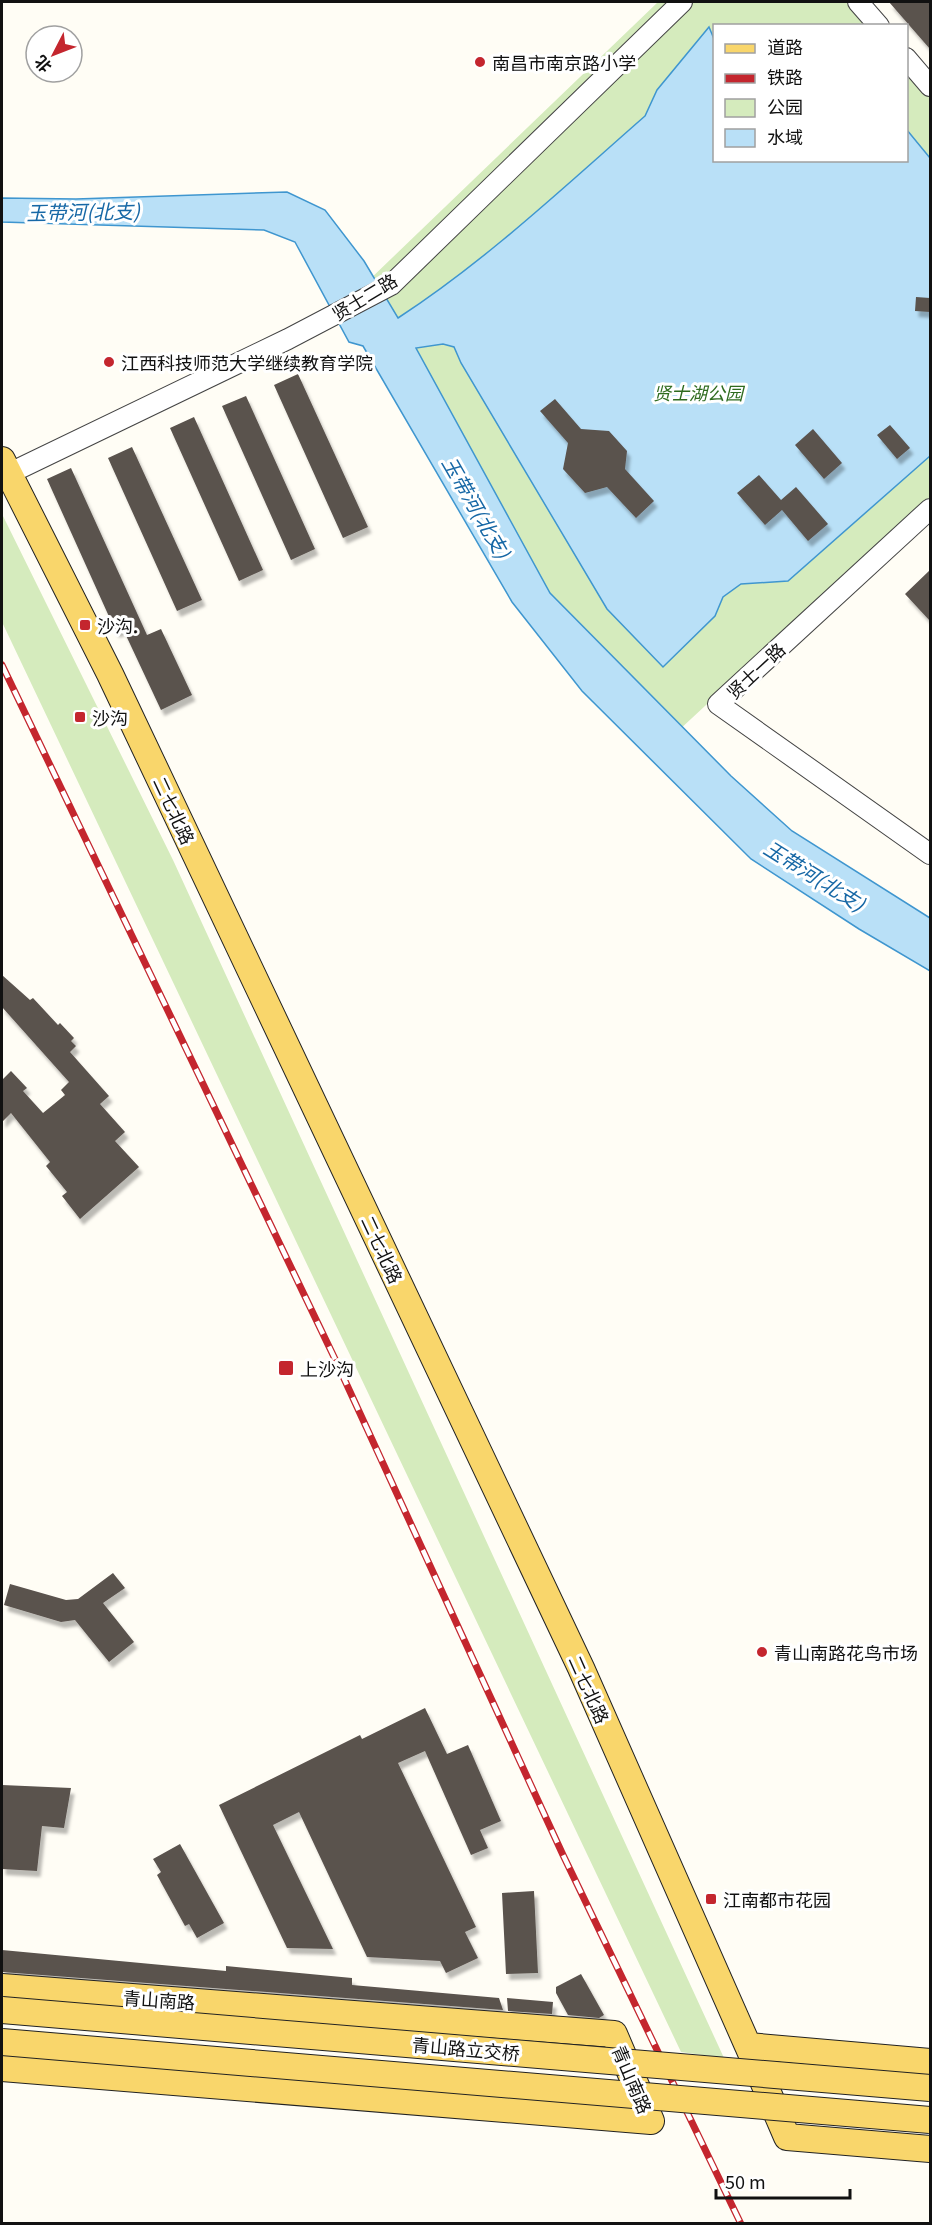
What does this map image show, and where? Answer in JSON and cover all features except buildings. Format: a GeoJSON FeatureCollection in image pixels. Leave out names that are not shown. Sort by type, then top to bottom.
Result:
{"type":"FeatureCollection","features":[{"type":"Feature","properties":{"kind":"main road","name":"二七北路"},"geometry":{"type":"LineString","coordinates":[[5,467],[115,685],[581,1668],[748,2046]]}},
{"type":"Feature","properties":{"kind":"main road","name":"青山南路"},"geometry":{"type":"LineString","coordinates":[[2,1987],[614,2034],[651,2121],[2,2068]]}},
{"type":"Feature","properties":{"kind":"main road","name":"青山路立交桥"},"geometry":{"type":"LineString","coordinates":[[2,2010],[930,2088]]}},
{"type":"Feature","properties":{"kind":"main road","name":"青山路立交桥"},"geometry":{"type":"LineString","coordinates":[[2,2042],[930,2120]]}},
{"type":"Feature","properties":{"kind":"main road"},"geometry":{"type":"LineString","coordinates":[[930,2062],[748,2046],[787,2137],[930,2149]]}},
{"type":"Feature","properties":{"kind":"street","name":"贤士二路"},"geometry":{"type":"LineString","coordinates":[[5,467],[288,339],[391,285],[682,2]]}},
{"type":"Feature","properties":{"kind":"street"},"geometry":{"type":"LineString","coordinates":[[858,2],[877,24]]}},
{"type":"Feature","properties":{"kind":"street"},"geometry":{"type":"LineString","coordinates":[[908,60],[930,86]]}},
{"type":"Feature","properties":{"kind":"street","name":"贤士一路"},"geometry":{"type":"LineString","coordinates":[[930,508],[718,704],[930,854]]}},
{"type":"Feature","properties":{"kind":"green space","name":"贤士湖公园"},"geometry":{"type":"Polygon","coordinates":[[[658,2],[849,2],[869,24],[713,24],[713,162],[908,162],[908,68],[930,95],[930,497],[678,731],[546,595],[366,283],[658,2]]]}},
{"type":"Feature","properties":{"kind":"green space"},"geometry":{"type":"Polygon","coordinates":[[[2,514],[173,860],[724,2058],[681,2052],[2,622],[2,514]]]}},
{"type":"Feature","properties":{"kind":"water","name":"贤士湖公园"},"geometry":{"type":"Polygon","coordinates":[[[709,27],[713,37],[713,162],[908,162],[908,131],[930,158],[930,456],[788,581],[741,584],[723,597],[715,616],[663,667],[607,609],[461,363],[454,347],[443,344],[416,348],[550,593],[731,776],[792,831],[930,918],[930,971],[859,929],[751,859],[582,691],[512,602],[363,346],[349,342],[295,242],[264,230],[2,222],[2,198],[76,199],[287,192],[325,210],[364,261],[398,318],[431,296],[494,247],[645,116],[657,90],[709,27]]]}},
{"type":"Feature","properties":{"kind":"railway"},"geometry":{"type":"LineString","coordinates":[[2,665],[335,1359],[563,1855],[741,2224]]}},
{"type":"Feature","properties":{"kind":"place","name":"南昌市南京路小学"},"geometry":{"type":"Point","coordinates":[480,62]}},
{"type":"Feature","properties":{"kind":"place","name":"江西科技师范大学继续教育学院"},"geometry":{"type":"Point","coordinates":[109,362]}},
{"type":"Feature","properties":{"kind":"place","name":"沙沟."},"geometry":{"type":"Point","coordinates":[85,625]}},
{"type":"Feature","properties":{"kind":"place","name":"沙沟"},"geometry":{"type":"Point","coordinates":[80,717]}},
{"type":"Feature","properties":{"kind":"place","name":"上沙沟"},"geometry":{"type":"Point","coordinates":[286,1368]}},
{"type":"Feature","properties":{"kind":"place","name":"青山南路花鸟市场"},"geometry":{"type":"Point","coordinates":[762,1652]}},
{"type":"Feature","properties":{"kind":"place","name":"江南都市花园"},"geometry":{"type":"Point","coordinates":[711,1899]}},
{"type":"Feature","properties":{"kind":"water label","name":"玉带河(北支)"},"geometry":{"type":"Point","coordinates":[83,211]}},
{"type":"Feature","properties":{"kind":"water label","name":"玉带河(北支)"},"geometry":{"type":"Point","coordinates":[477,507]}},
{"type":"Feature","properties":{"kind":"water label","name":"玉带河(北支)"},"geometry":{"type":"Point","coordinates":[815,875]}}]}
